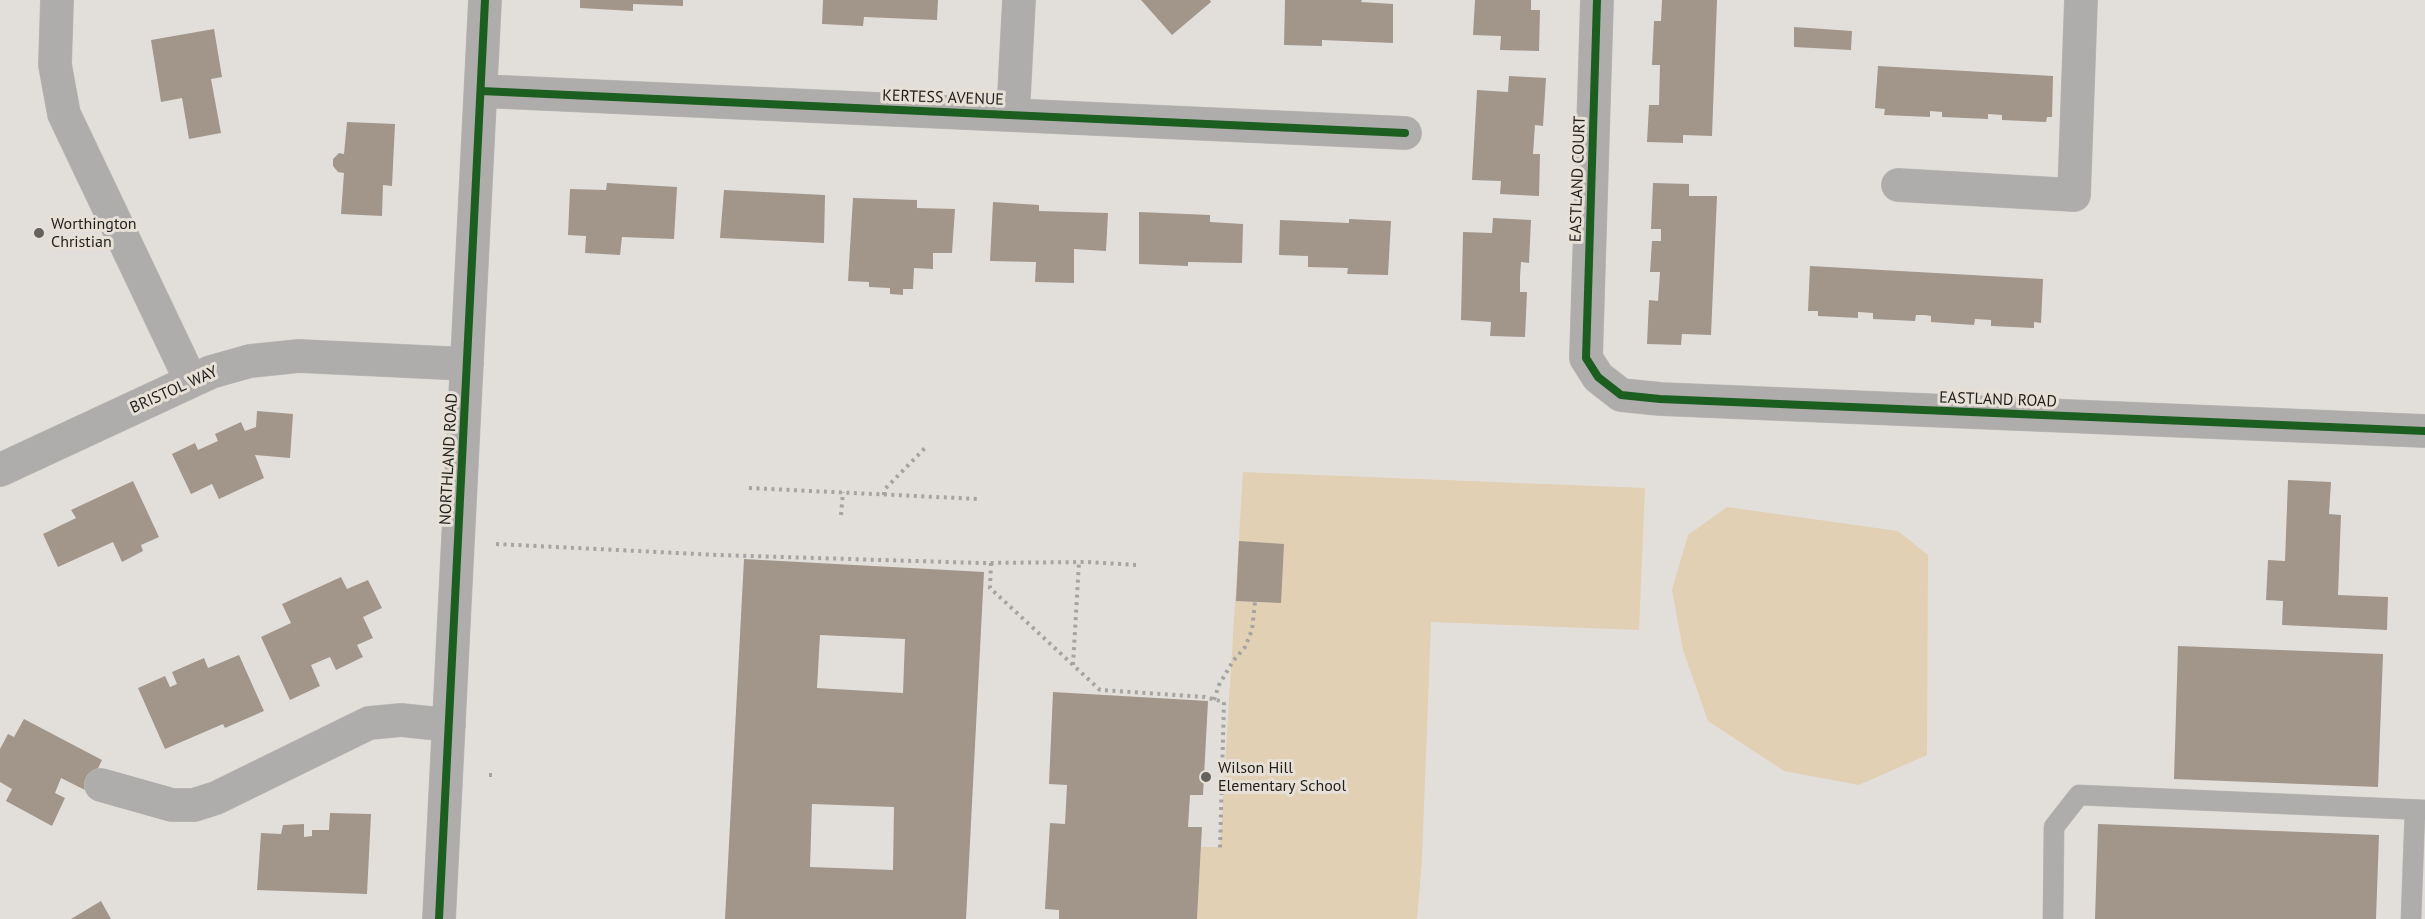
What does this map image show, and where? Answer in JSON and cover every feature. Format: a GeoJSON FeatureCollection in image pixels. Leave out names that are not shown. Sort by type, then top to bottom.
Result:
{"type":"FeatureCollection","features":[{"type":"Feature","properties":{"kind":"street"},"geometry":{"type":"LineString","coordinates":[[57,0],[55,64],[64,114],[191,381]]}},
{"type":"Feature","properties":{"kind":"street","name":"NORTHLAND ROAD"},"geometry":{"type":"LineString","coordinates":[[439,919],[485,0]]}},
{"type":"Feature","properties":{"kind":"street"},"geometry":{"type":"LineString","coordinates":[[1013,114],[1019,0]]}},
{"type":"Feature","properties":{"kind":"street","name":"EASTLAND COURT"},"geometry":{"type":"LineString","coordinates":[[1586,358],[1597,0]]}},
{"type":"Feature","properties":{"kind":"street"},"geometry":{"type":"LineString","coordinates":[[1898,185],[2074,195],[2082,0]]}},
{"type":"Feature","properties":{"kind":"street","name":"KERTESS AVENUE"},"geometry":{"type":"LineString","coordinates":[[481,91],[1405,133]]}},
{"type":"Feature","properties":{"kind":"street","name":"BRISTOL WAY"},"geometry":{"type":"LineString","coordinates":[[0,470],[211,372],[250,361],[299,356],[467,364]]}},
{"type":"Feature","properties":{"kind":"street","name":"EASTLAND ROAD"},"geometry":{"type":"LineString","coordinates":[[1586,358],[1598,377],[1621,395],[1660,399],[2425,431]]}},
{"type":"Feature","properties":{"kind":"street"},"geometry":{"type":"LineString","coordinates":[[101,786],[172,805],[194,805],[216,798],[369,723],[401,720],[449,725]]}},
{"type":"Feature","properties":{"kind":"lane"},"geometry":{"type":"LineString","coordinates":[[2053,919],[2054,827],[2079,795],[2420,810],[2411,919]]}},
{"type":"Feature","properties":{"kind":"path"},"geometry":{"type":"LineString","coordinates":[[884,495],[884,490],[925,448]]}},
{"type":"Feature","properties":{"kind":"path"},"geometry":{"type":"LineString","coordinates":[[748,488],[978,500]]}},
{"type":"Feature","properties":{"kind":"path"},"geometry":{"type":"LineString","coordinates":[[841,515],[843,492]]}},
{"type":"Feature","properties":{"kind":"path"},"geometry":{"type":"LineString","coordinates":[[496,544],[717,555],[1138,565]]}},
{"type":"Feature","properties":{"kind":"path"},"geometry":{"type":"LineString","coordinates":[[839,550],[839,557]]}},
{"type":"Feature","properties":{"kind":"path"},"geometry":{"type":"LineString","coordinates":[[1073,665],[1079,562]]}},
{"type":"Feature","properties":{"kind":"path"},"geometry":{"type":"LineString","coordinates":[[991,563],[990,588],[1100,690],[1224,702],[1220,848]]}},
{"type":"Feature","properties":{"kind":"path"},"geometry":{"type":"LineString","coordinates":[[1215,700],[1220,685],[1233,661],[1245,647],[1252,630],[1255,602]]}},
{"type":"Feature","properties":{"kind":"shaded area"},"geometry":{"type":"Polygon","coordinates":[[[1243,472],[1645,488],[1639,630],[1431,622],[1422,860],[1417,919],[1197,919],[1201,847],[1220,847],[1243,472]]]}},
{"type":"Feature","properties":{"kind":"shaded area"},"geometry":{"type":"Polygon","coordinates":[[[1727,507],[1898,531],[1928,555],[1927,755],[1859,785],[1784,771],[1708,721],[1683,650],[1672,590],[1688,535],[1727,507]]]}},
{"type":"Feature","properties":{"kind":"building"},"geometry":{"type":"Polygon","coordinates":[[[580,0],[683,0],[683,6],[633,4],[633,11],[580,8],[580,0]]]}},
{"type":"Feature","properties":{"kind":"building"},"geometry":{"type":"Polygon","coordinates":[[[823,0],[938,0],[937,20],[864,17],[863,26],[822,24],[823,0]]]}},
{"type":"Feature","properties":{"kind":"building"},"geometry":{"type":"Polygon","coordinates":[[[1141,0],[1210,0],[1211,2],[1172,35],[1141,0]]]}},
{"type":"Feature","properties":{"kind":"building"},"geometry":{"type":"Polygon","coordinates":[[[1285,0],[1362,0],[1361,2],[1393,4],[1393,43],[1322,40],[1322,46],[1284,45],[1285,0]]]}},
{"type":"Feature","properties":{"kind":"building"},"geometry":{"type":"Polygon","coordinates":[[[1475,0],[1531,0],[1531,10],[1540,10],[1539,51],[1500,50],[1501,36],[1473,35],[1475,0]]]}},
{"type":"Feature","properties":{"kind":"building"},"geometry":{"type":"Polygon","coordinates":[[[1662,0],[1717,0],[1712,136],[1683,135],[1683,143],[1647,142],[1649,105],[1659,105],[1660,65],[1652,65],[1654,21],[1661,21],[1662,0]]]}},
{"type":"Feature","properties":{"kind":"building"},"geometry":{"type":"Polygon","coordinates":[[[1794,27],[1852,31],[1851,50],[1794,47],[1794,27]]]}},
{"type":"Feature","properties":{"kind":"building"},"geometry":{"type":"Polygon","coordinates":[[[214,29],[222,77],[211,79],[221,133],[189,139],[182,98],[161,102],[151,40],[214,29]]]}},
{"type":"Feature","properties":{"kind":"building"},"geometry":{"type":"Polygon","coordinates":[[[1878,66],[2053,76],[2052,117],[2047,117],[2046,122],[2002,120],[2002,115],[1988,114],[1988,119],[1942,117],[1942,112],[1930,111],[1930,117],[1884,115],[1885,109],[1875,108],[1878,66]]]}},
{"type":"Feature","properties":{"kind":"building"},"geometry":{"type":"Polygon","coordinates":[[[1509,76],[1546,78],[1543,126],[1535,125],[1533,154],[1540,154],[1539,196],[1500,194],[1501,181],[1472,180],[1477,90],[1508,92],[1509,76]]]}},
{"type":"Feature","properties":{"kind":"building"},"geometry":{"type":"Polygon","coordinates":[[[347,122],[395,124],[392,186],[383,185],[382,216],[341,214],[344,173],[338,172],[333,166],[333,159],[339,153],[344,154],[347,122]]]}},
{"type":"Feature","properties":{"kind":"building"},"geometry":{"type":"Polygon","coordinates":[[[607,183],[677,187],[674,239],[622,237],[620,255],[585,253],[586,236],[568,235],[570,189],[606,190],[607,183]]]}},
{"type":"Feature","properties":{"kind":"building"},"geometry":{"type":"Polygon","coordinates":[[[1653,183],[1689,184],[1689,196],[1717,196],[1711,335],[1682,334],[1681,345],[1647,344],[1649,300],[1658,301],[1660,272],[1650,272],[1652,241],[1661,241],[1661,229],[1651,229],[1653,183]]]}},
{"type":"Feature","properties":{"kind":"building"},"geometry":{"type":"Polygon","coordinates":[[[724,190],[825,195],[824,243],[720,238],[724,190]]]}},
{"type":"Feature","properties":{"kind":"building"},"geometry":{"type":"Polygon","coordinates":[[[853,198],[917,200],[917,208],[955,209],[952,253],[933,253],[933,269],[914,268],[913,289],[903,289],[903,295],[890,294],[890,288],[869,287],[869,282],[848,281],[853,198]]]}},
{"type":"Feature","properties":{"kind":"building"},"geometry":{"type":"Polygon","coordinates":[[[993,202],[1039,205],[1039,211],[1108,213],[1106,251],[1074,249],[1074,283],[1035,282],[1036,262],[990,261],[993,202]]]}},
{"type":"Feature","properties":{"kind":"building"},"geometry":{"type":"Polygon","coordinates":[[[1139,212],[1210,215],[1210,222],[1243,224],[1242,263],[1188,262],[1188,266],[1139,264],[1139,212]]]}},
{"type":"Feature","properties":{"kind":"building"},"geometry":{"type":"Polygon","coordinates":[[[1493,218],[1531,220],[1529,263],[1521,262],[1520,277],[1520,292],[1527,292],[1525,337],[1490,336],[1491,322],[1461,320],[1463,232],[1492,233],[1493,218]]]}},
{"type":"Feature","properties":{"kind":"building"},"geometry":{"type":"Polygon","coordinates":[[[1349,219],[1391,221],[1388,275],[1347,274],[1348,268],[1308,267],[1308,256],[1279,255],[1280,220],[1349,223],[1349,219]]]}},
{"type":"Feature","properties":{"kind":"building"},"geometry":{"type":"Polygon","coordinates":[[[1810,266],[2043,279],[2041,323],[2034,322],[2034,328],[1991,326],[1991,320],[1975,319],[1974,325],[1931,322],[1931,316],[1925,315],[1916,315],[1915,321],[1873,319],[1873,313],[1858,312],[1858,318],[1818,316],[1818,311],[1808,311],[1810,266]]]}},
{"type":"Feature","properties":{"kind":"building"},"geometry":{"type":"Polygon","coordinates":[[[257,411],[293,414],[290,458],[255,455],[264,478],[219,499],[212,484],[191,494],[172,454],[195,443],[198,450],[218,441],[215,434],[241,422],[245,431],[256,427],[257,411]]]}},
{"type":"Feature","properties":{"kind":"building"},"geometry":{"type":"Polygon","coordinates":[[[2288,480],[2331,482],[2329,514],[2341,515],[2338,595],[2388,597],[2387,630],[2282,625],[2283,601],[2266,600],[2268,560],[2285,561],[2288,480]]]}},
{"type":"Feature","properties":{"kind":"building"},"geometry":{"type":"Polygon","coordinates":[[[133,481],[159,537],[141,545],[143,551],[122,562],[113,542],[58,567],[43,534],[76,518],[71,510],[133,481]]]}},
{"type":"Feature","properties":{"kind":"building"},"geometry":{"type":"Polygon","coordinates":[[[1239,541],[1284,544],[1281,603],[1236,601],[1239,541]]]}},
{"type":"Feature","properties":{"kind":"building"},"geometry":{"type":"Polygon","coordinates":[[[744,559],[984,572],[966,919],[725,919],[744,559]],[[820,635],[817,688],[903,693],[905,639],[820,635]],[[812,804],[810,867],[893,870],[894,807],[812,804]]]}},
{"type":"Feature","properties":{"kind":"building"},"geometry":{"type":"Polygon","coordinates":[[[341,577],[347,589],[368,580],[382,608],[363,617],[373,638],[357,645],[363,657],[336,670],[330,657],[311,665],[320,686],[290,700],[261,637],[291,623],[282,604],[341,577]]]}},
{"type":"Feature","properties":{"kind":"building"},"geometry":{"type":"Polygon","coordinates":[[[2178,646],[2383,654],[2378,787],[2174,779],[2178,646]]]}},
{"type":"Feature","properties":{"kind":"building"},"geometry":{"type":"Polygon","coordinates":[[[239,655],[264,711],[225,728],[223,724],[165,749],[138,688],[165,676],[170,687],[177,684],[172,672],[204,658],[208,668],[239,655]]]}},
{"type":"Feature","properties":{"kind":"building","name":"Wilson Hill Elementary School"},"geometry":{"type":"Polygon","coordinates":[[[1053,692],[1208,701],[1203,795],[1190,795],[1188,827],[1202,827],[1197,919],[1059,919],[1059,910],[1045,909],[1050,823],[1065,824],[1067,785],[1049,784],[1053,692]]]}},
{"type":"Feature","properties":{"kind":"building"},"geometry":{"type":"Polygon","coordinates":[[[24,719],[102,760],[87,791],[61,778],[55,793],[65,798],[52,826],[6,801],[12,789],[0,782],[0,749],[8,734],[14,737],[24,719]]]}},
{"type":"Feature","properties":{"kind":"building"},"geometry":{"type":"Polygon","coordinates":[[[330,813],[371,814],[367,894],[257,890],[261,833],[281,834],[283,825],[304,824],[304,837],[312,836],[312,830],[329,830],[330,813]]]}},
{"type":"Feature","properties":{"kind":"building"},"geometry":{"type":"Polygon","coordinates":[[[2098,824],[2379,835],[2376,919],[2095,919],[2098,824]]]}},
{"type":"Feature","properties":{"kind":"building"},"geometry":{"type":"Polygon","coordinates":[[[101,901],[111,919],[71,919],[101,901]]]}},
{"type":"Feature","properties":{"kind":"cycle path"},"geometry":{"type":"LineString","coordinates":[[439,919],[485,0]]}},
{"type":"Feature","properties":{"kind":"cycle path"},"geometry":{"type":"LineString","coordinates":[[1597,0],[1586,358],[1598,377],[1621,395],[1660,399],[2425,431]]}},
{"type":"Feature","properties":{"kind":"cycle path"},"geometry":{"type":"LineString","coordinates":[[481,91],[1405,133]]}},
{"type":"Feature","properties":{"kind":"place","name":"Worthington Christian"},"geometry":{"type":"Point","coordinates":[39,233]}},
{"type":"Feature","properties":{"kind":"place","name":"Wilson Hill Elementary School"},"geometry":{"type":"Point","coordinates":[1206,777]}}]}
